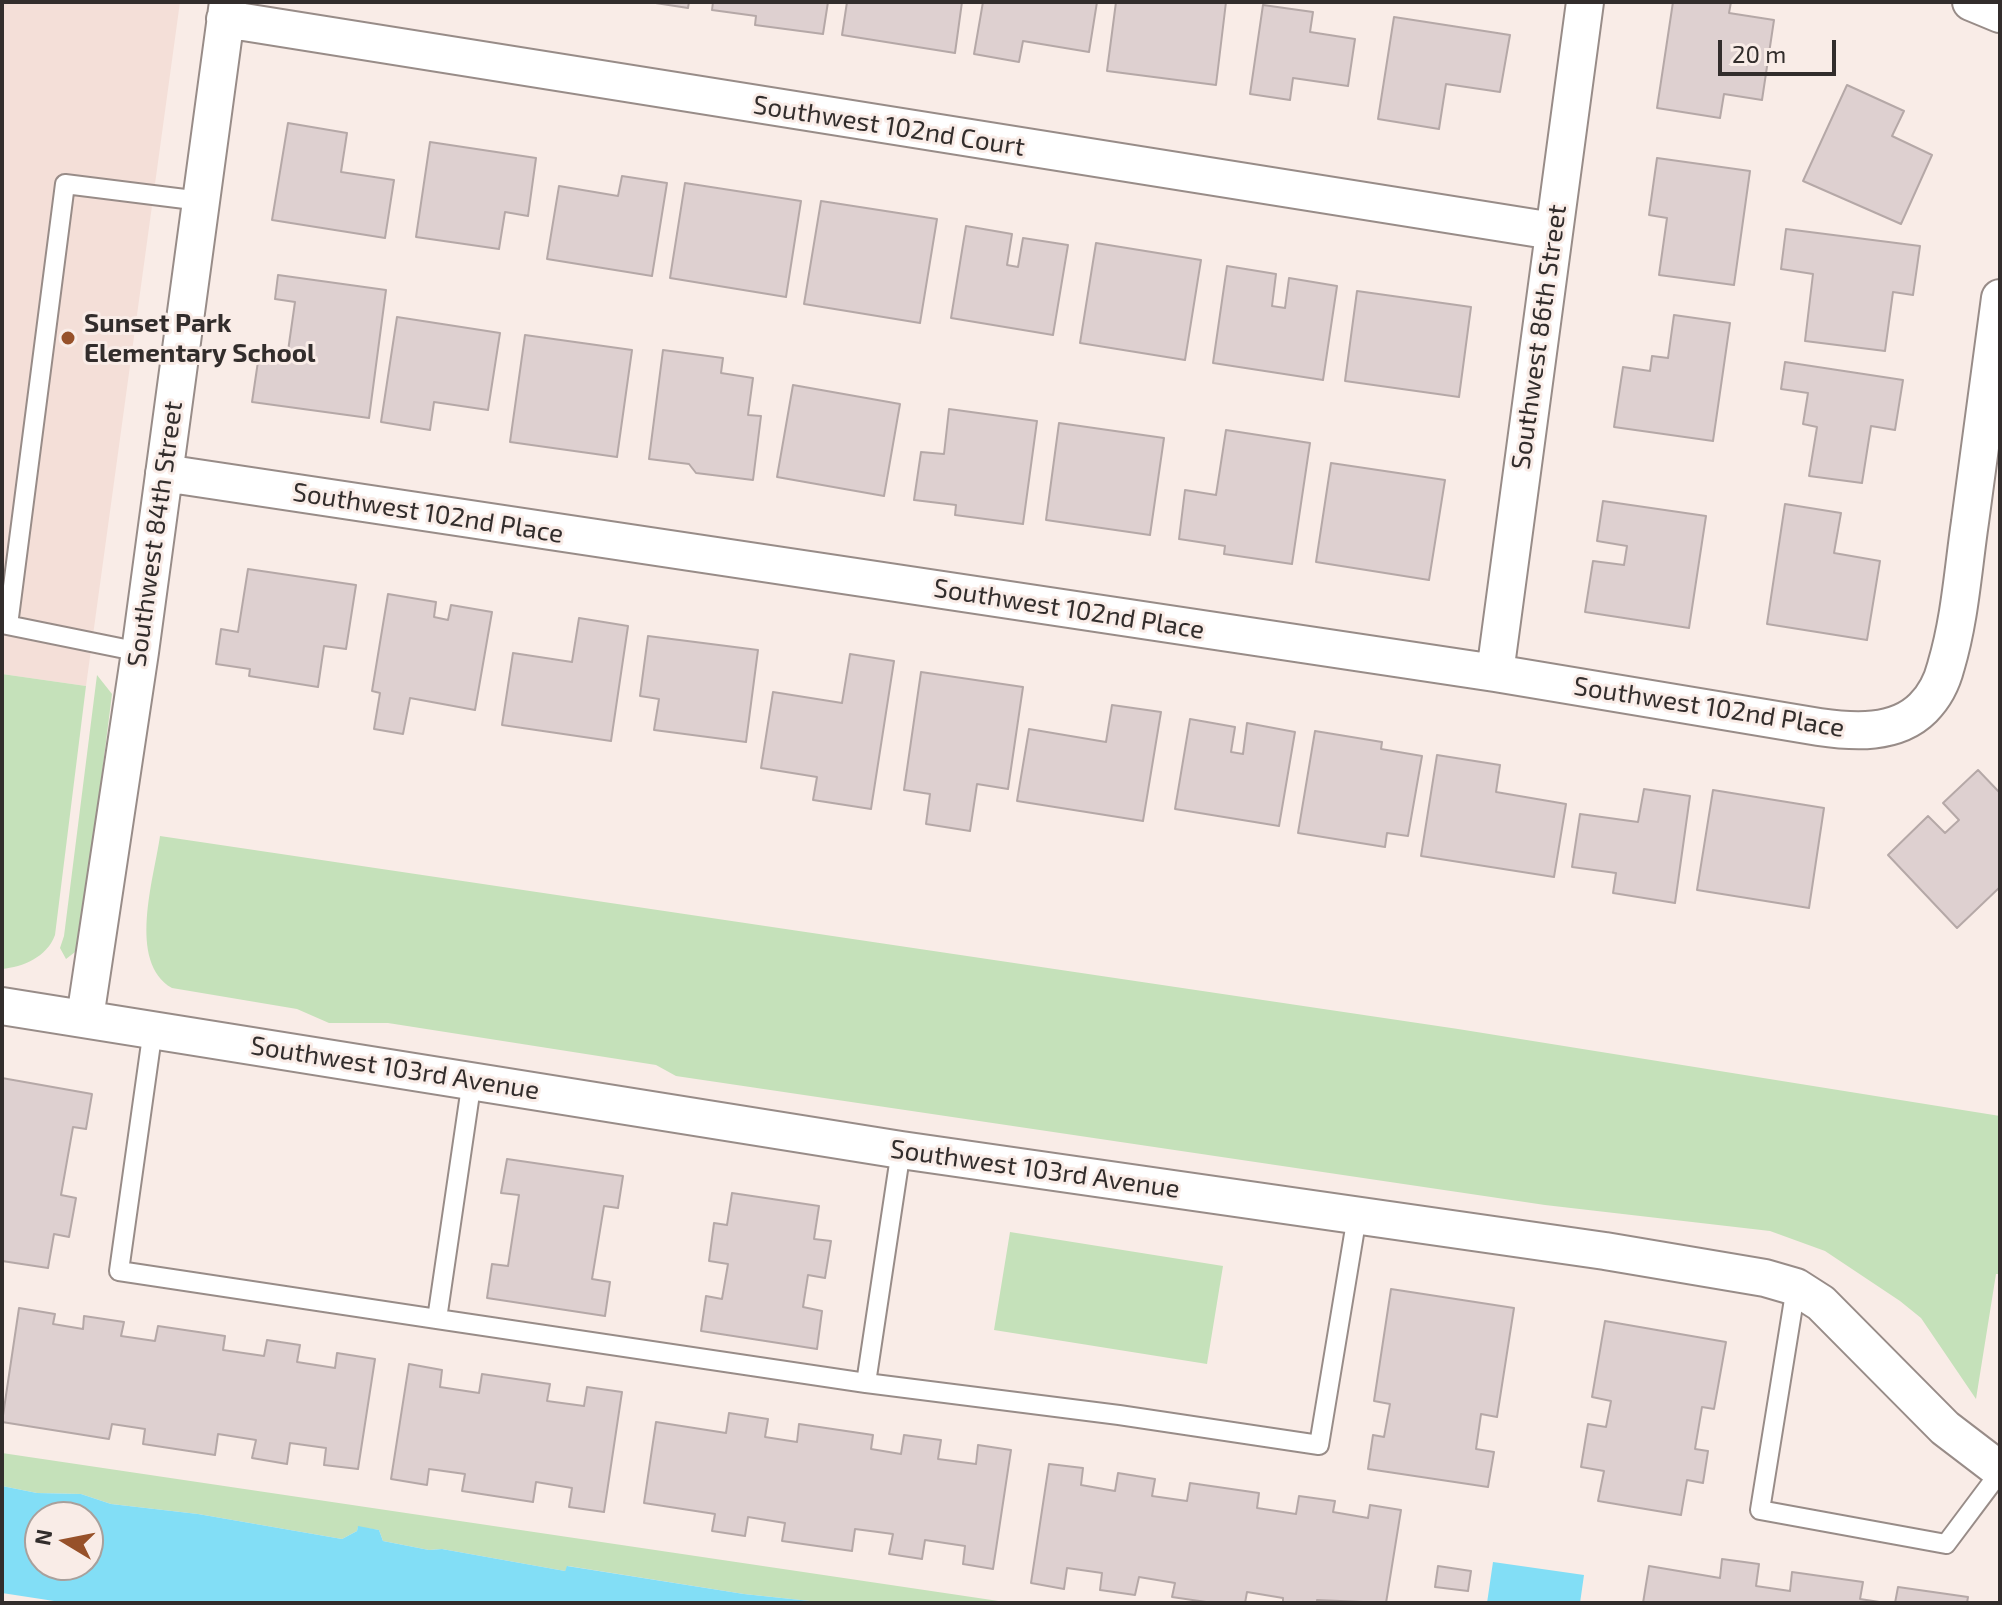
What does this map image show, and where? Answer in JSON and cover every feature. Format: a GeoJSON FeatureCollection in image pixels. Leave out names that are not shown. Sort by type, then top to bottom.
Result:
{"type":"FeatureCollection","features":[{"type":"Feature","properties":{"kind":"street","name":"Southwest 86th Street"},"geometry":{"type":"LineString","coordinates":[[1495,673],[1585,2]]}},
{"type":"Feature","properties":{"kind":"street"},"geometry":{"type":"LineString","coordinates":[[1971,2],[2000,14]]}},
{"type":"Feature","properties":{"kind":"street","name":"Southwest 102nd Court"},"geometry":{"type":"LineString","coordinates":[[227,11],[1553,231]]}},
{"type":"Feature","properties":{"kind":"street","name":"Southwest 84th Street"},"geometry":{"type":"LineString","coordinates":[[85,1018],[140,652],[227,11]]}},
{"type":"Feature","properties":{"kind":"street","name":"Southwest 102nd Place"},"geometry":{"type":"LineString","coordinates":[[164,473],[1495,673],[1849,731],[1875,729],[1907,721],[1934,696],[1946,668],[1962,579],[2000,298]]}},
{"type":"Feature","properties":{"kind":"street","name":"Southwest 103rd Avenue"},"geometry":{"type":"LineString","coordinates":[[2,1006],[901,1150],[1728,1270],[1796,1287],[1849,1328],[1945,1428],[2000,1471]]}},
{"type":"Feature","properties":{"kind":"lane"},"geometry":{"type":"LineString","coordinates":[[140,652],[5,624],[65,184],[201,201]]}},
{"type":"Feature","properties":{"kind":"lane"},"geometry":{"type":"LineString","coordinates":[[153,1029],[119,1271],[866,1383],[1119,1415],[1319,1445],[1357,1216]]}},
{"type":"Feature","properties":{"kind":"lane"},"geometry":{"type":"LineString","coordinates":[[437,1319],[472,1080]]}},
{"type":"Feature","properties":{"kind":"lane"},"geometry":{"type":"LineString","coordinates":[[866,1383],[901,1150]]}},
{"type":"Feature","properties":{"kind":"lane"},"geometry":{"type":"LineString","coordinates":[[1796,1287],[1760,1510],[1946,1544],[2000,1471]]}},
{"type":"Feature","properties":{"kind":"shaded area","name":"Sunset Park Elementary School"},"geometry":{"type":"Polygon","coordinates":[[[2,2],[180,2],[86,686],[2,674],[2,2]]]}},
{"type":"Feature","properties":{"kind":"green space"},"geometry":{"type":"Polygon","coordinates":[[[2,674],[86,686],[55,935],[46,949],[33,960],[2,969],[2,674]]]}},
{"type":"Feature","properties":{"kind":"green space"},"geometry":{"type":"Polygon","coordinates":[[[97,675],[112,694],[82,932],[79,949],[66,959],[60,948],[97,675]]]}},
{"type":"Feature","properties":{"kind":"green space"},"geometry":{"type":"Polygon","coordinates":[[[160,836],[1458,1029],[2000,1116],[2000,1274],[1996,1274],[1976,1399],[1921,1318],[1825,1251],[1770,1231],[1545,1205],[676,1076],[656,1065],[388,1023],[329,1023],[297,1009],[172,988],[158,976],[150,959],[147,940],[149,896],[160,836]]]}},
{"type":"Feature","properties":{"kind":"green space"},"geometry":{"type":"Polygon","coordinates":[[[1010,1232],[1223,1266],[1207,1364],[994,1330],[1010,1232]]]}},
{"type":"Feature","properties":{"kind":"green space"},"geometry":{"type":"Polygon","coordinates":[[[2,1453],[1012,1603],[829,1603],[744,1594],[568,1566],[565,1571],[442,1549],[429,1550],[383,1541],[379,1530],[358,1527],[357,1531],[342,1539],[198,1514],[111,1504],[81,1494],[37,1493],[2,1486],[2,1453]]]}},
{"type":"Feature","properties":{"kind":"water"},"geometry":{"type":"Polygon","coordinates":[[[2,1486],[37,1493],[81,1494],[102,1501],[24,1501],[24,1581],[104,1581],[104,1502],[342,1539],[357,1531],[358,1526],[379,1530],[383,1541],[429,1550],[442,1549],[565,1571],[567,1566],[744,1594],[829,1603],[67,1603],[2,1593],[2,1486]]]}},
{"type":"Feature","properties":{"kind":"water"},"geometry":{"type":"Polygon","coordinates":[[[1493,1562],[1584,1575],[1580,1603],[1487,1603],[1493,1562]]]}},
{"type":"Feature","properties":{"kind":"building"},"geometry":{"type":"Polygon","coordinates":[[[649,2],[689,2],[688,8],[649,2]]]}},
{"type":"Feature","properties":{"kind":"building"},"geometry":{"type":"Polygon","coordinates":[[[713,2],[828,2],[823,34],[755,25],[756,16],[712,10],[713,2]]]}},
{"type":"Feature","properties":{"kind":"building"},"geometry":{"type":"Polygon","coordinates":[[[847,2],[962,2],[955,53],[842,35],[847,2]]]}},
{"type":"Feature","properties":{"kind":"building"},"geometry":{"type":"Polygon","coordinates":[[[983,2],[1097,2],[1089,52],[1023,41],[1019,62],[974,54],[983,2]]]}},
{"type":"Feature","properties":{"kind":"building"},"geometry":{"type":"Polygon","coordinates":[[[1116,2],[1226,2],[1216,85],[1107,71],[1116,2]]]}},
{"type":"Feature","properties":{"kind":"building"},"geometry":{"type":"Polygon","coordinates":[[[1673,2],[1731,2],[1729,13],[1774,20],[1762,100],[1724,94],[1720,118],[1657,108],[1673,2]]]}},
{"type":"Feature","properties":{"kind":"building"},"geometry":{"type":"Polygon","coordinates":[[[1263,5],[1313,12],[1310,32],[1355,39],[1348,86],[1293,78],[1290,100],[1250,94],[1263,5]]]}},
{"type":"Feature","properties":{"kind":"building"},"geometry":{"type":"Polygon","coordinates":[[[1394,17],[1510,35],[1500,92],[1446,84],[1439,129],[1378,119],[1394,17]]]}},
{"type":"Feature","properties":{"kind":"building"},"geometry":{"type":"Polygon","coordinates":[[[1847,85],[1904,111],[1892,136],[1932,155],[1901,224],[1803,181],[1847,85]]]}},
{"type":"Feature","properties":{"kind":"building"},"geometry":{"type":"Polygon","coordinates":[[[288,123],[347,133],[341,172],[394,180],[385,238],[272,220],[288,123]]]}},
{"type":"Feature","properties":{"kind":"building"},"geometry":{"type":"Polygon","coordinates":[[[430,142],[536,158],[528,216],[505,212],[499,249],[416,237],[430,142]]]}},
{"type":"Feature","properties":{"kind":"building"},"geometry":{"type":"Polygon","coordinates":[[[1657,158],[1750,171],[1734,285],[1659,275],[1667,218],[1649,215],[1657,158]]]}},
{"type":"Feature","properties":{"kind":"building"},"geometry":{"type":"Polygon","coordinates":[[[622,176],[667,183],[652,276],[547,259],[559,186],[618,196],[622,176]]]}},
{"type":"Feature","properties":{"kind":"building"},"geometry":{"type":"Polygon","coordinates":[[[685,183],[801,201],[786,297],[670,278],[685,183]]]}},
{"type":"Feature","properties":{"kind":"building"},"geometry":{"type":"Polygon","coordinates":[[[821,201],[937,219],[920,323],[804,304],[821,201]]]}},
{"type":"Feature","properties":{"kind":"building"},"geometry":{"type":"Polygon","coordinates":[[[966,226],[1012,234],[1007,265],[1018,267],[1023,238],[1068,245],[1053,335],[951,318],[966,226]]]}},
{"type":"Feature","properties":{"kind":"building"},"geometry":{"type":"Polygon","coordinates":[[[1786,229],[1920,246],[1913,295],[1893,292],[1885,351],[1805,341],[1813,274],[1781,269],[1786,229]]]}},
{"type":"Feature","properties":{"kind":"building"},"geometry":{"type":"Polygon","coordinates":[[[1096,243],[1201,260],[1185,360],[1080,343],[1096,243]]]}},
{"type":"Feature","properties":{"kind":"building"},"geometry":{"type":"Polygon","coordinates":[[[1227,266],[1276,274],[1272,306],[1285,308],[1289,278],[1337,286],[1323,380],[1213,363],[1227,266]]]}},
{"type":"Feature","properties":{"kind":"building"},"geometry":{"type":"Polygon","coordinates":[[[278,275],[386,290],[369,418],[252,402],[260,348],[288,351],[295,302],[275,299],[278,275]]]}},
{"type":"Feature","properties":{"kind":"building"},"geometry":{"type":"Polygon","coordinates":[[[1357,291],[1471,307],[1459,397],[1345,381],[1357,291]]]}},
{"type":"Feature","properties":{"kind":"building"},"geometry":{"type":"Polygon","coordinates":[[[1674,315],[1730,323],[1713,441],[1614,427],[1623,367],[1650,371],[1652,356],[1668,358],[1674,315]]]}},
{"type":"Feature","properties":{"kind":"building"},"geometry":{"type":"Polygon","coordinates":[[[397,317],[500,333],[488,410],[434,402],[430,430],[381,422],[397,317]]]}},
{"type":"Feature","properties":{"kind":"building"},"geometry":{"type":"Polygon","coordinates":[[[525,335],[632,350],[617,457],[510,442],[525,335]]]}},
{"type":"Feature","properties":{"kind":"building"},"geometry":{"type":"Polygon","coordinates":[[[663,350],[723,358],[721,373],[753,378],[748,415],[761,416],[753,480],[696,473],[689,464],[649,459],[663,350]]]}},
{"type":"Feature","properties":{"kind":"building"},"geometry":{"type":"Polygon","coordinates":[[[1785,362],[1903,380],[1895,430],[1871,426],[1862,483],[1809,476],[1817,427],[1803,424],[1808,393],[1781,389],[1785,362]]]}},
{"type":"Feature","properties":{"kind":"building"},"geometry":{"type":"Polygon","coordinates":[[[793,385],[900,404],[884,496],[777,477],[793,385]]]}},
{"type":"Feature","properties":{"kind":"building"},"geometry":{"type":"Polygon","coordinates":[[[949,409],[1037,421],[1023,524],[955,515],[956,505],[914,500],[921,452],[944,454],[949,409]]]}},
{"type":"Feature","properties":{"kind":"building"},"geometry":{"type":"Polygon","coordinates":[[[1059,423],[1164,438],[1150,535],[1046,520],[1059,423]]]}},
{"type":"Feature","properties":{"kind":"building"},"geometry":{"type":"Polygon","coordinates":[[[1226,430],[1310,443],[1292,564],[1224,554],[1225,546],[1179,539],[1185,490],[1216,495],[1226,430]]]}},
{"type":"Feature","properties":{"kind":"building"},"geometry":{"type":"Polygon","coordinates":[[[1331,463],[1445,480],[1429,580],[1316,562],[1331,463]]]}},
{"type":"Feature","properties":{"kind":"building"},"geometry":{"type":"Polygon","coordinates":[[[1603,501],[1706,516],[1689,628],[1585,612],[1593,561],[1624,565],[1627,546],[1597,541],[1603,501]]]}},
{"type":"Feature","properties":{"kind":"building"},"geometry":{"type":"Polygon","coordinates":[[[1785,504],[1841,513],[1834,553],[1880,561],[1867,640],[1767,624],[1785,504]]]}},
{"type":"Feature","properties":{"kind":"building"},"geometry":{"type":"Polygon","coordinates":[[[248,569],[356,585],[346,649],[324,646],[318,687],[249,676],[250,669],[216,664],[221,629],[238,632],[248,569]]]}},
{"type":"Feature","properties":{"kind":"building"},"geometry":{"type":"Polygon","coordinates":[[[388,594],[436,602],[434,617],[448,620],[451,605],[492,612],[475,710],[410,698],[403,734],[374,729],[380,693],[372,691],[388,594]]]}},
{"type":"Feature","properties":{"kind":"building"},"geometry":{"type":"Polygon","coordinates":[[[579,618],[628,626],[611,741],[502,725],[513,653],[572,662],[579,618]]]}},
{"type":"Feature","properties":{"kind":"building"},"geometry":{"type":"Polygon","coordinates":[[[648,636],[758,650],[746,742],[654,730],[659,699],[640,696],[648,636]]]}},
{"type":"Feature","properties":{"kind":"building"},"geometry":{"type":"Polygon","coordinates":[[[850,654],[894,661],[871,809],[813,800],[817,777],[761,768],[773,692],[842,703],[850,654]]]}},
{"type":"Feature","properties":{"kind":"building"},"geometry":{"type":"Polygon","coordinates":[[[921,672],[1023,687],[1008,789],[977,784],[970,831],[926,824],[930,794],[904,790],[921,672]]]}},
{"type":"Feature","properties":{"kind":"building"},"geometry":{"type":"Polygon","coordinates":[[[1112,705],[1161,712],[1143,821],[1017,801],[1029,729],[1106,742],[1112,705]]]}},
{"type":"Feature","properties":{"kind":"building"},"geometry":{"type":"Polygon","coordinates":[[[1190,719],[1235,727],[1231,752],[1243,754],[1247,723],[1295,732],[1279,826],[1175,809],[1190,719]]]}},
{"type":"Feature","properties":{"kind":"building"},"geometry":{"type":"Polygon","coordinates":[[[1315,731],[1382,742],[1381,749],[1422,756],[1408,836],[1387,833],[1385,847],[1298,833],[1315,731]]]}},
{"type":"Feature","properties":{"kind":"building"},"geometry":{"type":"Polygon","coordinates":[[[1437,755],[1500,765],[1496,792],[1566,804],[1554,877],[1421,856],[1437,755]]]}},
{"type":"Feature","properties":{"kind":"building"},"geometry":{"type":"Polygon","coordinates":[[[1978,770],[2000,793],[2000,887],[1957,928],[1888,855],[1928,816],[1945,833],[1959,820],[1943,803],[1978,770]]]}},
{"type":"Feature","properties":{"kind":"building"},"geometry":{"type":"Polygon","coordinates":[[[1644,789],[1690,796],[1675,903],[1613,893],[1616,873],[1572,867],[1580,814],[1638,822],[1644,789]]]}},
{"type":"Feature","properties":{"kind":"building"},"geometry":{"type":"Polygon","coordinates":[[[1713,790],[1824,808],[1809,908],[1697,890],[1713,790]]]}},
{"type":"Feature","properties":{"kind":"building"},"geometry":{"type":"Polygon","coordinates":[[[2,1078],[92,1094],[86,1129],[73,1127],[61,1195],[76,1198],[69,1237],[54,1234],[48,1268],[2,1261],[2,1078]]]}},
{"type":"Feature","properties":{"kind":"building"},"geometry":{"type":"Polygon","coordinates":[[[507,1159],[623,1176],[618,1208],[604,1206],[592,1279],[610,1282],[605,1316],[487,1298],[492,1264],[508,1266],[519,1195],[501,1193],[507,1159]]]}},
{"type":"Feature","properties":{"kind":"building"},"geometry":{"type":"Polygon","coordinates":[[[732,1193],[819,1206],[814,1239],[831,1241],[825,1278],[808,1275],[803,1307],[822,1311],[817,1349],[701,1331],[706,1296],[722,1299],[728,1264],[709,1261],[714,1223],[727,1225],[732,1193]]]}},
{"type":"Feature","properties":{"kind":"building"},"geometry":{"type":"Polygon","coordinates":[[[1391,1289],[1514,1308],[1497,1417],[1481,1414],[1476,1449],[1494,1452],[1488,1487],[1368,1469],[1373,1435],[1384,1437],[1390,1404],[1374,1401],[1391,1289]]]}},
{"type":"Feature","properties":{"kind":"building"},"geometry":{"type":"Polygon","coordinates":[[[19,1308],[55,1314],[53,1324],[83,1329],[84,1316],[124,1322],[121,1336],[155,1341],[158,1326],[225,1336],[223,1350],[264,1356],[267,1340],[300,1345],[297,1362],[335,1368],[337,1353],[375,1359],[358,1469],[324,1465],[326,1448],[290,1443],[287,1464],[252,1458],[256,1440],[218,1434],[215,1455],[143,1444],[145,1429],[112,1424],[109,1439],[2,1422],[19,1308]]]}},
{"type":"Feature","properties":{"kind":"building"},"geometry":{"type":"Polygon","coordinates":[[[1605,1321],[1726,1342],[1714,1409],[1702,1407],[1695,1449],[1708,1451],[1703,1483],[1687,1480],[1681,1515],[1598,1501],[1604,1471],[1581,1467],[1588,1424],[1606,1427],[1611,1401],[1592,1397],[1605,1321]]]}},
{"type":"Feature","properties":{"kind":"building"},"geometry":{"type":"Polygon","coordinates":[[[409,1364],[442,1370],[440,1387],[479,1393],[482,1374],[550,1384],[547,1401],[584,1406],[587,1387],[622,1392],[604,1512],[569,1507],[572,1488],[536,1482],[533,1502],[462,1491],[465,1474],[429,1469],[427,1485],[391,1479],[409,1364]]]}},
{"type":"Feature","properties":{"kind":"building"},"geometry":{"type":"Polygon","coordinates":[[[729,1413],[768,1419],[765,1437],[797,1442],[799,1424],[873,1435],[871,1449],[901,1454],[904,1435],[941,1440],[938,1459],[976,1464],[978,1445],[1011,1450],[993,1569],[963,1564],[965,1546],[925,1540],[922,1559],[889,1554],[893,1534],[855,1529],[852,1551],[782,1541],[785,1523],[748,1517],[745,1536],[712,1531],[715,1514],[644,1503],[656,1422],[726,1433],[729,1413]]]}},
{"type":"Feature","properties":{"kind":"building"},"geometry":{"type":"Polygon","coordinates":[[[1049,1464],[1083,1468],[1081,1485],[1115,1491],[1118,1473],[1155,1479],[1152,1496],[1187,1501],[1190,1483],[1259,1493],[1257,1508],[1296,1514],[1299,1496],[1335,1501],[1333,1512],[1368,1518],[1370,1505],[1401,1510],[1386,1603],[1317,1600],[1317,1603],[1283,1603],[1283,1598],[1247,1592],[1245,1603],[1213,1603],[1172,1597],[1175,1583],[1139,1577],[1135,1595],[1100,1590],[1102,1573],[1067,1568],[1064,1589],[1031,1583],[1049,1464]]]}},
{"type":"Feature","properties":{"kind":"building"},"geometry":{"type":"Polygon","coordinates":[[[1722,1559],[1759,1564],[1756,1586],[1790,1591],[1792,1572],[1863,1582],[1860,1599],[1886,1603],[1643,1603],[1649,1566],[1720,1578],[1722,1559]]]}},
{"type":"Feature","properties":{"kind":"building"},"geometry":{"type":"Polygon","coordinates":[[[1438,1566],[1471,1571],[1468,1591],[1435,1587],[1438,1566]]]}},
{"type":"Feature","properties":{"kind":"building"},"geometry":{"type":"Polygon","coordinates":[[[1898,1587],[1968,1597],[1967,1603],[1895,1603],[1898,1587]]]}},
{"type":"Feature","properties":{"kind":"place","name":"Sunset Park Elementary School"},"geometry":{"type":"Point","coordinates":[68,338]}}]}
